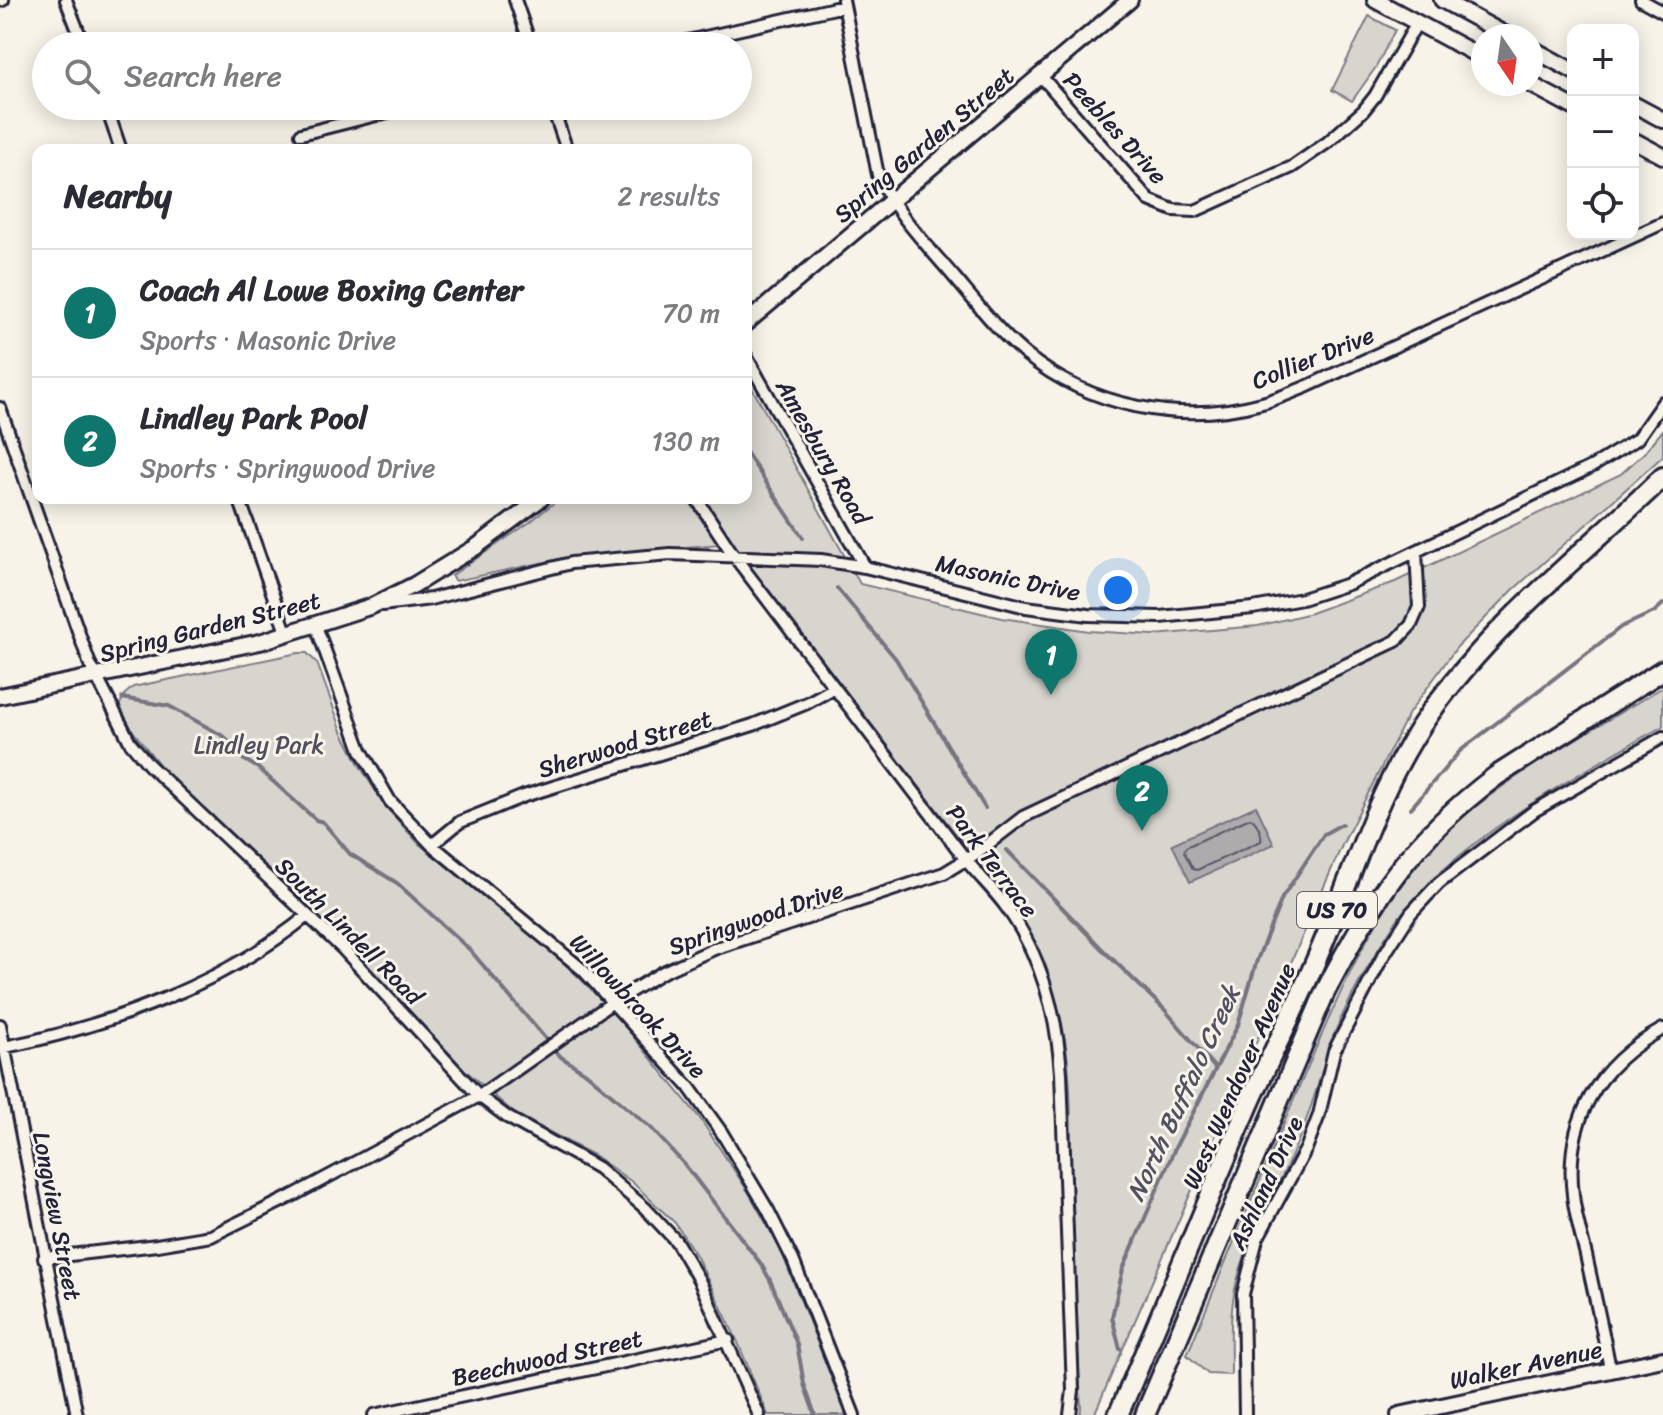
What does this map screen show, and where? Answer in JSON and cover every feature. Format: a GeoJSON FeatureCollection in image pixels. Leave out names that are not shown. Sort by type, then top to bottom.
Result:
{"type":"FeatureCollection","features":[{"type":"Feature","properties":{"kind":"highway","name":"West Wendover Avenue"},"geometry":{"type":"LineString","coordinates":[[1118,1415],[1245,1113],[1316,960],[1380,802],[1405,753],[1447,690],[1503,624],[1663,477]]}},
{"type":"Feature","properties":{"kind":"highway"},"geometry":{"type":"LineString","coordinates":[[1621,517],[1663,494]]}},
{"type":"Feature","properties":{"kind":"highway","name":"West Wendover Avenue"},"geometry":{"type":"LineString","coordinates":[[1145,1415],[1325,992],[1377,897],[1418,843],[1471,795],[1661,671]]}},
{"type":"Feature","properties":{"kind":"main road","name":"Spring Garden Street"},"geometry":{"type":"LineString","coordinates":[[752,318],[1130,0]]}},
{"type":"Feature","properties":{"kind":"main road"},"geometry":{"type":"LineString","coordinates":[[1375,0],[1471,52]]}},
{"type":"Feature","properties":{"kind":"main road"},"geometry":{"type":"LineString","coordinates":[[1442,0],[1486,24]]}},
{"type":"Feature","properties":{"kind":"main road"},"geometry":{"type":"LineString","coordinates":[[1543,55],[1567,68]]}},
{"type":"Feature","properties":{"kind":"main road"},"geometry":{"type":"LineString","coordinates":[[1543,91],[1567,104]]}},
{"type":"Feature","properties":{"kind":"main road"},"geometry":{"type":"LineString","coordinates":[[1639,107],[1663,120]]}},
{"type":"Feature","properties":{"kind":"main road"},"geometry":{"type":"LineString","coordinates":[[1639,143],[1663,156]]}},
{"type":"Feature","properties":{"kind":"main road","name":"Spring Garden Street"},"geometry":{"type":"LineString","coordinates":[[0,696],[98,678],[287,635],[372,606],[414,585],[476,547],[534,504]]}},
{"type":"Feature","properties":{"kind":"main road","name":"Walker Avenue"},"geometry":{"type":"LineString","coordinates":[[1399,1415],[1663,1359]]}},
{"type":"Feature","properties":{"kind":"street"},"geometry":{"type":"LineString","coordinates":[[66,0],[79,32]]}},
{"type":"Feature","properties":{"kind":"street"},"geometry":{"type":"LineString","coordinates":[[515,0],[526,32]]}},
{"type":"Feature","properties":{"kind":"street"},"geometry":{"type":"LineString","coordinates":[[1641,0],[1663,12]]}},
{"type":"Feature","properties":{"kind":"street"},"geometry":{"type":"LineString","coordinates":[[723,32],[843,3]]}},
{"type":"Feature","properties":{"kind":"street","name":"Collier Drive"},"geometry":{"type":"LineString","coordinates":[[843,3],[878,175],[890,200],[988,317],[1024,353],[1057,377],[1088,393],[1125,405],[1180,412],[1220,411],[1263,403],[1308,386],[1663,223]]}},
{"type":"Feature","properties":{"kind":"street","name":"Peebles Drive"},"geometry":{"type":"LineString","coordinates":[[1041,76],[1149,200],[1173,210],[1195,211],[1292,167],[1328,142],[1375,96],[1417,23]]}},
{"type":"Feature","properties":{"kind":"street"},"geometry":{"type":"LineString","coordinates":[[111,120],[119,144]]}},
{"type":"Feature","properties":{"kind":"street"},"geometry":{"type":"LineString","coordinates":[[301,134],[356,120]]}},
{"type":"Feature","properties":{"kind":"street"},"geometry":{"type":"LineString","coordinates":[[557,120],[565,144]]}},
{"type":"Feature","properties":{"kind":"street","name":"Amesbury Road"},"geometry":{"type":"LineString","coordinates":[[752,367],[865,567]]}},
{"type":"Feature","properties":{"kind":"street","name":"Masonic Drive"},"geometry":{"type":"LineString","coordinates":[[372,606],[431,599],[571,563],[670,554],[821,560],[865,567],[1026,607],[1088,615],[1160,617],[1253,608],[1302,599],[1348,584],[1612,457],[1637,439],[1663,402]]}},
{"type":"Feature","properties":{"kind":"street","name":"South Lindell Road"},"geometry":{"type":"LineString","coordinates":[[0,408],[32,499]]}},
{"type":"Feature","properties":{"kind":"street","name":"South Lindell Road"},"geometry":{"type":"LineString","coordinates":[[34,504],[89,662],[130,742],[149,765],[354,960],[479,1096],[507,1117],[598,1168],[645,1208],[676,1241],[728,1340],[759,1415]]}},
{"type":"Feature","properties":{"kind":"street"},"geometry":{"type":"LineString","coordinates":[[241,504],[287,635]]}},
{"type":"Feature","properties":{"kind":"street","name":"Park Terrace"},"geometry":{"type":"LineString","coordinates":[[700,504],[734,556],[834,688],[966,860],[1007,908],[1043,979],[1059,1044],[1073,1390],[1070,1415]]}},
{"type":"Feature","properties":{"kind":"street","name":"Springwood Drive"},"geometry":{"type":"LineString","coordinates":[[44,1258],[211,1236],[479,1096],[613,1002],[663,972],[714,949],[944,873],[1023,817],[1396,641],[1411,625],[1419,607],[1416,552]]}},
{"type":"Feature","properties":{"kind":"street","name":"Willowbrook Drive"},"geometry":{"type":"LineString","coordinates":[[316,626],[361,750],[390,801],[432,845],[583,970],[689,1087],[722,1133],[768,1210],[793,1260],[854,1415]]}},
{"type":"Feature","properties":{"kind":"street","name":"Sherwood Street"},"geometry":{"type":"LineString","coordinates":[[432,845],[460,822],[524,796],[753,725],[807,703],[834,688]]}},
{"type":"Feature","properties":{"kind":"street","name":"Ashland Drive"},"geometry":{"type":"LineString","coordinates":[[1245,1415],[1243,1294],[1257,1239],[1306,1149],[1319,1115],[1334,1051],[1382,958],[1411,913],[1439,883],[1534,811],[1663,737]]}},
{"type":"Feature","properties":{"kind":"street"},"geometry":{"type":"LineString","coordinates":[[2,1048],[82,1028],[140,1009],[234,965],[307,916]]}},
{"type":"Feature","properties":{"kind":"street","name":"Longview Street"},"geometry":{"type":"LineString","coordinates":[[0,1025],[2,1048],[77,1415]]}},
{"type":"Feature","properties":{"kind":"street"},"geometry":{"type":"LineString","coordinates":[[1610,1369],[1573,1196],[1572,1145],[1589,1096],[1603,1076],[1639,1042],[1663,1029]]}},
{"type":"Feature","properties":{"kind":"street","name":"Beechwood Street"},"geometry":{"type":"LineString","coordinates":[[374,1415],[728,1340]]}},
{"type":"Feature","properties":{"kind":"green space"},"geometry":{"type":"Polygon","coordinates":[[[1369,16],[1395,30],[1376,67],[1352,101],[1332,90],[1369,16]]]}},
{"type":"Feature","properties":{"kind":"green space"},"geometry":{"type":"Polygon","coordinates":[[[752,388],[860,584],[1002,618],[1089,631],[1154,635],[1258,626],[1311,613],[1395,582],[1621,474],[1663,430],[1663,456],[1513,590],[1457,647],[1409,713],[1343,843],[1094,1415],[1080,1415],[1066,1045],[1047,976],[1008,902],[732,543],[569,557],[455,581],[451,576],[552,504],[752,504],[752,388]]]}},
{"type":"Feature","properties":{"kind":"green space","name":"Lindley Park"},"geometry":{"type":"Polygon","coordinates":[[[307,653],[317,663],[342,731],[385,806],[419,844],[541,941],[593,991],[699,1117],[749,1193],[780,1248],[846,1415],[768,1415],[736,1338],[696,1255],[675,1223],[632,1182],[595,1156],[514,1113],[465,1070],[335,932],[166,773],[133,731],[119,706],[133,687],[307,653]]]}},
{"type":"Feature","properties":{"kind":"green space"},"geometry":{"type":"Polygon","coordinates":[[[1663,687],[1663,726],[1558,787],[1487,834],[1425,887],[1392,927],[1342,1016],[1303,1130],[1241,1266],[1232,1307],[1231,1375],[1208,1374],[1187,1355],[1325,1028],[1354,965],[1388,905],[1430,849],[1481,803],[1540,761],[1663,687]]]}},
{"type":"Feature","properties":{"kind":"water"},"geometry":{"type":"Polygon","coordinates":[[[1256,806],[1274,844],[1190,882],[1172,844],[1256,806]]]}},
{"type":"Feature","properties":{"kind":"waterway"},"geometry":{"type":"LineString","coordinates":[[752,461],[803,538]]}},
{"type":"Feature","properties":{"kind":"waterway"},"geometry":{"type":"LineString","coordinates":[[837,588],[896,659],[985,808]]}},
{"type":"Feature","properties":{"kind":"waterway","name":"North Buffalo Creek"},"geometry":{"type":"LineString","coordinates":[[1411,808],[1460,751],[1621,627],[1654,612],[1663,604]]}},
{"type":"Feature","properties":{"kind":"waterway"},"geometry":{"type":"LineString","coordinates":[[122,698],[169,706],[225,737],[243,759],[258,768],[316,820],[323,822],[350,854],[397,883],[470,950],[561,1057],[586,1073],[652,1129],[685,1165],[761,1264],[797,1344],[804,1384],[815,1415]]}},
{"type":"Feature","properties":{"kind":"waterway","name":"North Buffalo Creek"},"geometry":{"type":"LineString","coordinates":[[1120,1349],[1112,1317],[1123,1269],[1175,1148],[1238,1025],[1257,960],[1282,898],[1324,834],[1342,824]]}},
{"type":"Feature","properties":{"kind":"waterway"},"geometry":{"type":"LineString","coordinates":[[1007,850],[1165,1010],[1215,1068]]}},
{"type":"Feature","properties":{"kind":"place","name":"Coach Al Lowe Boxing Center"},"geometry":{"type":"Point","coordinates":[1051,695]}},
{"type":"Feature","properties":{"kind":"place","name":"Lindley Park Pool"},"geometry":{"type":"Point","coordinates":[1142,831]}}]}
